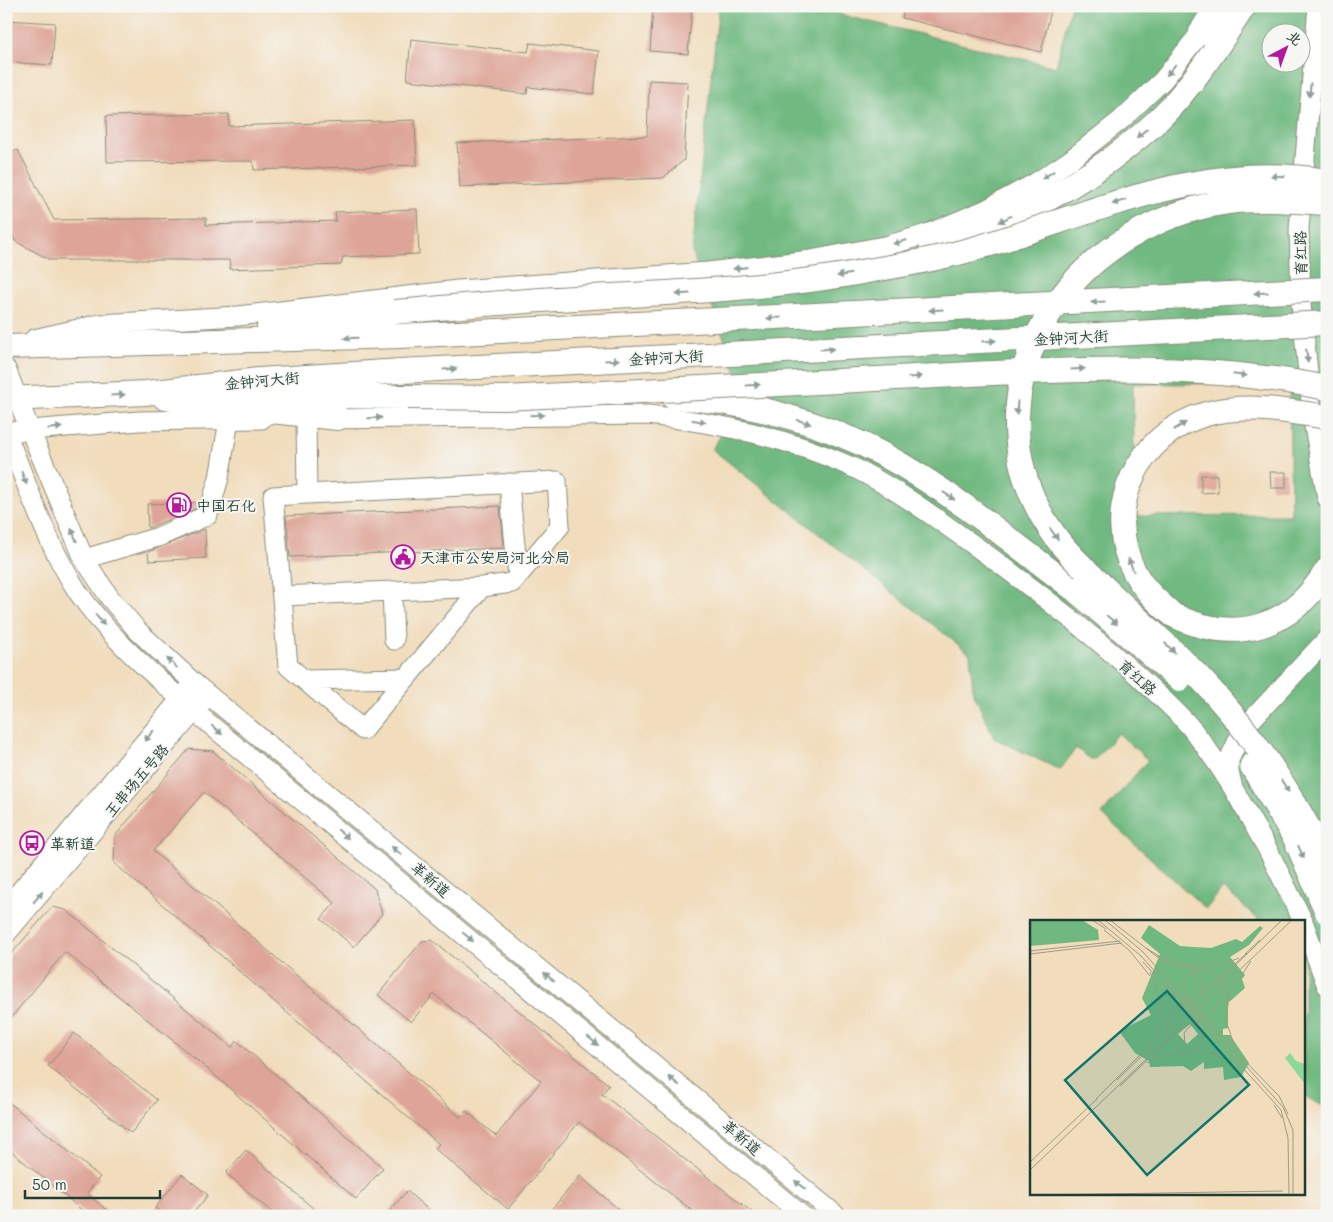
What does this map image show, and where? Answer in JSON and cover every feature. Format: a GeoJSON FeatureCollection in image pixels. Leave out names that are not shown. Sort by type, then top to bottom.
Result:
{"type":"FeatureCollection","features":[{"type":"Feature","properties":{"kind":"main road"},"geometry":{"type":"LineString","coordinates":[[1201,32],[1218,6]]}},
{"type":"Feature","properties":{"kind":"main road"},"geometry":{"type":"LineString","coordinates":[[873,270],[974,236],[1065,189],[1094,171],[1157,120],[1176,100],[1220,44],[1244,6]]}},
{"type":"Feature","properties":{"kind":"main road"},"geometry":{"type":"LineString","coordinates":[[113,344],[394,312],[542,300],[689,293],[773,286],[873,270],[977,248],[1122,201],[1206,180],[1244,175],[1327,181]]}},
{"type":"Feature","properties":{"kind":"main road"},"geometry":{"type":"LineString","coordinates":[[1327,204],[1273,200],[1229,202],[1200,207],[1147,227],[1124,240],[1077,278],[1048,317],[1031,348],[1020,383],[1017,407],[1017,434],[1021,458],[1031,492],[1051,530],[1079,564],[1161,640],[1219,699],[1278,774],[1327,864]]}},
{"type":"Feature","properties":{"kind":"main road"},"geometry":{"type":"LineString","coordinates":[[6,347],[400,336],[1327,289]]}},
{"type":"Feature","properties":{"kind":"main road","name":"金钟河大街"},"geometry":{"type":"LineString","coordinates":[[12,399],[146,393],[259,380],[401,371],[1327,323]]}},
{"type":"Feature","properties":{"kind":"main road"},"geometry":{"type":"LineString","coordinates":[[146,393],[505,398],[1095,368],[1214,372],[1273,378],[1327,388]]}},
{"type":"Feature","properties":{"kind":"main road"},"geometry":{"type":"LineString","coordinates":[[146,393],[180,401],[338,418]]}},
{"type":"Feature","properties":{"kind":"main road"},"geometry":{"type":"LineString","coordinates":[[601,393],[682,397],[770,411],[849,438],[886,456],[951,497],[1074,589],[1176,676],[1218,720],[1261,777],[1271,794],[1295,838],[1327,912]]}},
{"type":"Feature","properties":{"kind":"main road"},"geometry":{"type":"LineString","coordinates":[[1327,417],[1272,410],[1226,409],[1186,422],[1160,440],[1141,460],[1124,495],[1122,523],[1127,555],[1135,574],[1146,588],[1173,615],[1212,629],[1230,631],[1273,622],[1302,602],[1327,570]]}},
{"type":"Feature","properties":{"kind":"street","name":"育红路"},"geometry":{"type":"LineString","coordinates":[[1318,6],[1300,238],[1301,304],[1313,421],[1327,498]]}},
{"type":"Feature","properties":{"kind":"street"},"geometry":{"type":"LineString","coordinates":[[6,347],[100,324],[238,316],[458,290],[708,272],[810,260],[889,245],[927,234],[985,210],[1035,183],[1069,161],[1121,120],[1163,80],[1201,32]]}},
{"type":"Feature","properties":{"kind":"street","name":"革新道"},"geometry":{"type":"LineString","coordinates":[[6,369],[12,399],[30,430],[84,559],[110,598],[138,631],[194,683],[837,1216]]}},
{"type":"Feature","properties":{"kind":"street","name":"育红路"},"geometry":{"type":"LineString","coordinates":[[338,418],[648,415],[698,420],[750,431],[798,445],[853,467],[903,496],[1024,582],[1077,624],[1155,692],[1195,733],[1233,788],[1268,850],[1303,920]]}},
{"type":"Feature","properties":{"kind":"street"},"geometry":{"type":"LineString","coordinates":[[6,432],[139,421],[338,418]]}},
{"type":"Feature","properties":{"kind":"street"},"geometry":{"type":"LineString","coordinates":[[306,419],[307,494]]}},
{"type":"Feature","properties":{"kind":"street"},"geometry":{"type":"LineString","coordinates":[[84,559],[158,537],[208,515],[219,478],[229,420]]}},
{"type":"Feature","properties":{"kind":"street","name":"革新道"},"geometry":{"type":"LineString","coordinates":[[6,432],[44,527],[78,592],[101,621],[180,699],[803,1216]]}},
{"type":"Feature","properties":{"kind":"street"},"geometry":{"type":"LineString","coordinates":[[282,596],[482,587],[512,583],[560,526],[557,481],[274,496],[282,596],[288,666],[363,730],[482,587]]}},
{"type":"Feature","properties":{"kind":"street"},"geometry":{"type":"LineString","coordinates":[[509,483],[518,576]]}},
{"type":"Feature","properties":{"kind":"street"},"geometry":{"type":"LineString","coordinates":[[392,591],[394,640]]}},
{"type":"Feature","properties":{"kind":"street","name":"育红路"},"geometry":{"type":"LineString","coordinates":[[1233,788],[1229,772],[1229,760],[1238,739],[1256,715],[1327,639]]}},
{"type":"Feature","properties":{"kind":"street","name":"育红路"},"geometry":{"type":"LineString","coordinates":[[1195,733],[1209,740],[1224,742],[1250,734],[1327,654]]}},
{"type":"Feature","properties":{"kind":"street"},"geometry":{"type":"LineString","coordinates":[[304,680],[406,678]]}},
{"type":"Feature","properties":{"kind":"street","name":"王串场五号路"},"geometry":{"type":"LineString","coordinates":[[6,908],[194,683]]}},
{"type":"Feature","properties":{"kind":"street","name":"王串场五号路"},"geometry":{"type":"LineString","coordinates":[[6,934],[209,695]]}},
{"type":"Feature","properties":{"kind":"street","name":"育红路"},"geometry":{"type":"LineString","coordinates":[[1306,928],[1327,986]]}},
{"type":"Feature","properties":{"kind":"green space"},"geometry":{"type":"Polygon","coordinates":[[[719,6],[805,6],[1056,67],[1071,6],[1327,6],[1327,1108],[1306,1097],[1306,920],[1258,920],[1223,888],[1206,909],[1102,814],[1148,760],[1118,733],[1093,761],[1076,748],[1060,770],[994,738],[973,692],[970,654],[712,449],[746,397],[692,253],[719,6]],[[1289,383],[1133,384],[1135,516],[1291,515],[1289,383]]]}},
{"type":"Feature","properties":{"kind":"building"},"geometry":{"type":"Polygon","coordinates":[[[653,6],[692,6],[688,54],[650,51],[653,6]]]}},
{"type":"Feature","properties":{"kind":"building"},"geometry":{"type":"Polygon","coordinates":[[[905,6],[1052,6],[1041,52],[902,18],[905,6]]]}},
{"type":"Feature","properties":{"kind":"building"},"geometry":{"type":"Polygon","coordinates":[[[6,20],[55,23],[52,65],[6,62],[6,20]]]}},
{"type":"Feature","properties":{"kind":"building"},"geometry":{"type":"Polygon","coordinates":[[[411,39],[528,52],[530,43],[599,51],[594,94],[528,87],[527,94],[407,80],[411,39]]]}},
{"type":"Feature","properties":{"kind":"building"},"geometry":{"type":"Polygon","coordinates":[[[649,80],[688,82],[684,160],[663,178],[460,187],[457,143],[647,136],[649,80]]]}},
{"type":"Feature","properties":{"kind":"building"},"geometry":{"type":"Polygon","coordinates":[[[229,114],[229,126],[415,120],[417,165],[254,170],[253,161],[107,162],[106,116],[229,114]]]}},
{"type":"Feature","properties":{"kind":"building"},"geometry":{"type":"Polygon","coordinates":[[[18,150],[54,220],[206,218],[206,225],[336,221],[335,212],[417,209],[419,254],[343,257],[341,265],[230,269],[229,260],[50,260],[15,241],[6,221],[6,155],[18,150]]]}},
{"type":"Feature","properties":{"kind":"building"},"geometry":{"type":"Polygon","coordinates":[[[1270,472],[1286,472],[1286,488],[1271,488],[1270,472]]]}},
{"type":"Feature","properties":{"kind":"building"},"geometry":{"type":"Polygon","coordinates":[[[1201,475],[1217,475],[1218,492],[1201,493],[1201,475]]]}},
{"type":"Feature","properties":{"kind":"building"},"geometry":{"type":"Polygon","coordinates":[[[200,502],[199,507],[148,528],[147,504],[200,502]]]}},
{"type":"Feature","properties":{"kind":"building"},"geometry":{"type":"Polygon","coordinates":[[[500,506],[504,548],[290,557],[286,516],[500,506]]]}},
{"type":"Feature","properties":{"kind":"building"},"geometry":{"type":"Polygon","coordinates":[[[205,529],[206,558],[149,561],[148,552],[205,529]]]}},
{"type":"Feature","properties":{"kind":"building"},"geometry":{"type":"Polygon","coordinates":[[[189,749],[213,751],[375,889],[382,914],[354,947],[321,919],[335,903],[204,792],[153,851],[460,1117],[466,1111],[496,1136],[541,1081],[434,994],[411,1022],[378,995],[422,941],[432,940],[609,1085],[602,1094],[757,1216],[699,1216],[579,1122],[508,1209],[435,1149],[439,1144],[114,863],[115,836],[189,749]]]}},
{"type":"Feature","properties":{"kind":"building"},"geometry":{"type":"Polygon","coordinates":[[[52,907],[66,910],[232,1047],[237,1041],[383,1168],[356,1199],[210,1071],[65,952],[6,1024],[6,960],[52,907]]]}},
{"type":"Feature","properties":{"kind":"building"},"geometry":{"type":"Polygon","coordinates":[[[74,1033],[157,1100],[131,1133],[48,1066],[74,1033]]]}},
{"type":"Feature","properties":{"kind":"building"},"geometry":{"type":"Polygon","coordinates":[[[6,1100],[100,1177],[87,1193],[113,1216],[89,1216],[6,1147],[6,1100]]]}},
{"type":"Feature","properties":{"kind":"building"},"geometry":{"type":"Polygon","coordinates":[[[246,1150],[322,1216],[276,1216],[226,1173],[246,1150]]]}},
{"type":"Feature","properties":{"kind":"building"},"geometry":{"type":"Polygon","coordinates":[[[182,1174],[208,1195],[191,1216],[165,1216],[155,1208],[182,1174]]]}},
{"type":"Feature","properties":{"kind":"building"},"geometry":{"type":"Polygon","coordinates":[[[580,1176],[626,1216],[546,1216],[580,1176]]]}},
{"type":"Feature","properties":{"kind":"building"},"geometry":{"type":"Polygon","coordinates":[[[407,1191],[435,1216],[385,1216],[407,1191]]]}},
{"type":"Feature","properties":{"kind":"place","name":"中国石化"},"geometry":{"type":"Point","coordinates":[179,505]}},
{"type":"Feature","properties":{"kind":"place","name":"天津市公安局河北分局"},"geometry":{"type":"Point","coordinates":[403,557]}},
{"type":"Feature","properties":{"kind":"place","name":"革新道"},"geometry":{"type":"Point","coordinates":[32,843]}}]}
